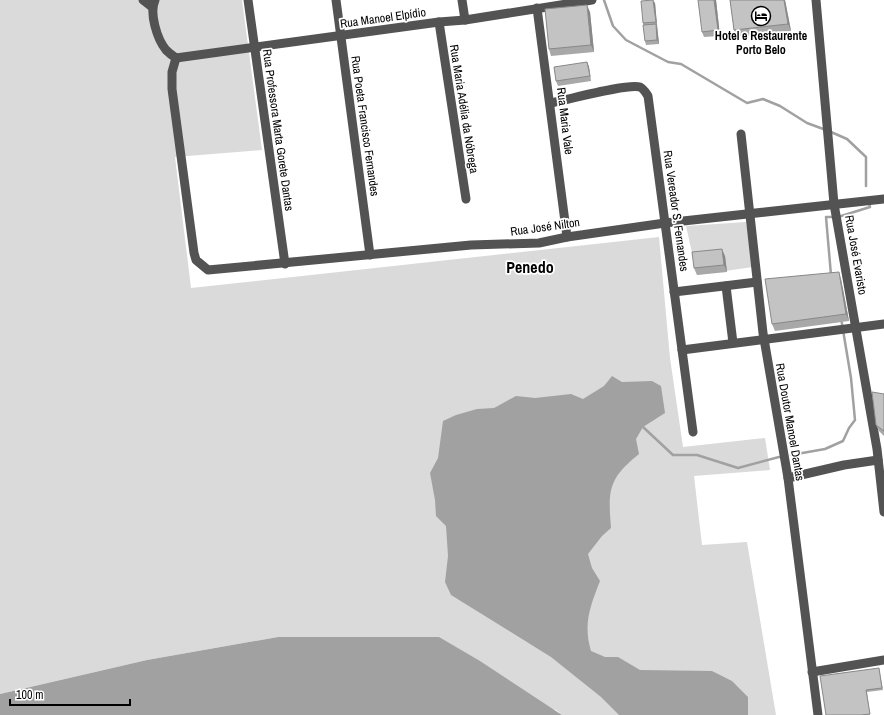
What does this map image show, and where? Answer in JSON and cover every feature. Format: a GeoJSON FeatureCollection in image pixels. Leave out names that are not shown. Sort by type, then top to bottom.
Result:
{"type":"FeatureCollection","features":[{"type":"Feature","properties":{"kind":"street"},"geometry":{"type":"LineString","coordinates":[[143,0],[154,4],[159,37],[166,51],[176,58]]}},
{"type":"Feature","properties":{"kind":"street","name":"Rua Professora Marta Gorete Dantas"},"geometry":{"type":"LineString","coordinates":[[248,0],[285,264]]}},
{"type":"Feature","properties":{"kind":"street","name":"Rua Poeta Francisco Fernandes"},"geometry":{"type":"LineString","coordinates":[[336,0],[370,255]]}},
{"type":"Feature","properties":{"kind":"street"},"geometry":{"type":"LineString","coordinates":[[462,0],[465,20]]}},
{"type":"Feature","properties":{"kind":"street","name":"Rua Manoel Elpídio"},"geometry":{"type":"LineString","coordinates":[[176,58],[439,22],[465,20],[592,0]]}},
{"type":"Feature","properties":{"kind":"street","name":"Rua José Evaristo"},"geometry":{"type":"LineString","coordinates":[[816,0],[834,204],[853,328],[880,450],[878,460],[884,512]]}},
{"type":"Feature","properties":{"kind":"street","name":"Rua Maria Vale"},"geometry":{"type":"LineString","coordinates":[[537,8],[567,237]]}},
{"type":"Feature","properties":{"kind":"street","name":"Rua Maria Adélia da Nóbrega"},"geometry":{"type":"LineString","coordinates":[[439,22],[466,200]]}},
{"type":"Feature","properties":{"kind":"street","name":"Rua José Nilton"},"geometry":{"type":"LineString","coordinates":[[176,58],[172,72],[172,89],[194,253],[196,260],[208,270],[471,246],[540,243],[567,237],[665,223],[884,199]]}},
{"type":"Feature","properties":{"kind":"street","name":"Rua Vereador S. Fernandes"},"geometry":{"type":"LineString","coordinates":[[550,103],[610,90],[639,87],[645,91],[648,96],[693,432]]}},
{"type":"Feature","properties":{"kind":"street","name":"Rua Doutor Manoel Dantas"},"geometry":{"type":"LineString","coordinates":[[741,134],[764,339],[788,478],[818,715]]}},
{"type":"Feature","properties":{"kind":"street"},"geometry":{"type":"LineString","coordinates":[[674,292],[757,282]]}},
{"type":"Feature","properties":{"kind":"street"},"geometry":{"type":"LineString","coordinates":[[726,286],[733,343]]}},
{"type":"Feature","properties":{"kind":"street"},"geometry":{"type":"LineString","coordinates":[[682,350],[884,324]]}},
{"type":"Feature","properties":{"kind":"street"},"geometry":{"type":"LineString","coordinates":[[788,478],[844,464],[878,460]]}},
{"type":"Feature","properties":{"kind":"street"},"geometry":{"type":"LineString","coordinates":[[812,672],[884,660]]}},
{"type":"Feature","properties":{"kind":"shaded area"},"geometry":{"type":"Polygon","coordinates":[[[0,0],[242,0],[262,150],[175,157],[191,288],[659,237],[670,358],[683,447],[765,438],[770,470],[694,476],[702,545],[747,542],[776,715],[562,715],[556,710],[278,637],[147,660],[0,694],[0,0]]]}},
{"type":"Feature","properties":{"kind":"shaded area"},"geometry":{"type":"Polygon","coordinates":[[[746,222],[753,267],[697,275],[686,226],[746,222]]]}},
{"type":"Feature","properties":{"kind":"shaded area"},"geometry":{"type":"Polygon","coordinates":[[[612,376],[622,382],[652,381],[661,386],[665,413],[643,427],[636,439],[639,454],[621,471],[612,486],[610,494],[611,528],[602,536],[588,554],[592,568],[600,581],[593,599],[589,616],[588,632],[591,651],[605,657],[618,657],[640,670],[712,671],[732,681],[748,697],[748,715],[619,715],[601,697],[551,657],[451,595],[445,582],[448,556],[446,526],[436,516],[435,500],[430,473],[438,458],[443,421],[456,415],[477,409],[494,408],[516,396],[535,398],[571,394],[583,399],[604,386],[612,376]]]}},
{"type":"Feature","properties":{"kind":"shaded area"},"geometry":{"type":"Polygon","coordinates":[[[278,637],[439,637],[480,661],[562,715],[0,715],[0,694],[147,660],[278,637]]]}},
{"type":"Feature","properties":{"kind":"building"},"geometry":{"type":"Polygon","coordinates":[[[653,0],[656,22],[643,23],[641,1],[653,0]]]}},
{"type":"Feature","properties":{"kind":"building"},"geometry":{"type":"Polygon","coordinates":[[[698,0],[714,0],[718,30],[702,32],[698,0]]]}},
{"type":"Feature","properties":{"kind":"building","name":"Hotel e Restaurente Porto Belo"},"geometry":{"type":"Polygon","coordinates":[[[730,0],[784,0],[788,24],[734,30],[730,0]]]}},
{"type":"Feature","properties":{"kind":"building"},"geometry":{"type":"Polygon","coordinates":[[[587,5],[591,45],[549,49],[545,9],[587,5]]]}},
{"type":"Feature","properties":{"kind":"building"},"geometry":{"type":"Polygon","coordinates":[[[656,24],[657,40],[645,41],[643,25],[656,24]]]}},
{"type":"Feature","properties":{"kind":"building"},"geometry":{"type":"Polygon","coordinates":[[[587,62],[590,76],[556,81],[554,67],[587,62]]]}},
{"type":"Feature","properties":{"kind":"building"},"geometry":{"type":"Polygon","coordinates":[[[722,249],[724,265],[694,268],[692,252],[722,249]]]}},
{"type":"Feature","properties":{"kind":"building"},"geometry":{"type":"Polygon","coordinates":[[[839,272],[846,314],[772,324],[765,279],[839,272]]]}},
{"type":"Feature","properties":{"kind":"building"},"geometry":{"type":"Polygon","coordinates":[[[872,392],[884,394],[884,431],[876,425],[872,392]]]}},
{"type":"Feature","properties":{"kind":"building"},"geometry":{"type":"Polygon","coordinates":[[[879,668],[882,688],[866,690],[870,714],[826,715],[820,676],[879,668]]]}},
{"type":"Feature","properties":{"kind":"waterway"},"geometry":{"type":"LineString","coordinates":[[604,0],[613,26],[626,40],[668,62],[681,64],[747,103],[763,99],[780,106],[807,123],[826,130]]}},
{"type":"Feature","properties":{"kind":"waterway"},"geometry":{"type":"LineString","coordinates":[[831,132],[847,139],[866,157],[866,186]]}},
{"type":"Feature","properties":{"kind":"waterway"},"geometry":{"type":"LineString","coordinates":[[838,217],[870,207],[869,203]]}},
{"type":"Feature","properties":{"kind":"waterway"},"geometry":{"type":"LineString","coordinates":[[831,275],[826,217],[833,217]]}},
{"type":"Feature","properties":{"kind":"waterway"},"geometry":{"type":"LineString","coordinates":[[791,455],[825,449],[843,441],[849,428],[855,420],[851,378],[841,318]]}},
{"type":"Feature","properties":{"kind":"waterway"},"geometry":{"type":"LineString","coordinates":[[643,427],[673,455],[697,455],[738,468],[779,457]]}},
{"type":"Feature","properties":{"kind":"place","name":"Hotel e Restaurente Porto Belo"},"geometry":{"type":"Point","coordinates":[761,16]}},
{"type":"Feature","properties":{"kind":"district","name":"Penedo"},"geometry":{"type":"Point","coordinates":[530,267]}}]}
